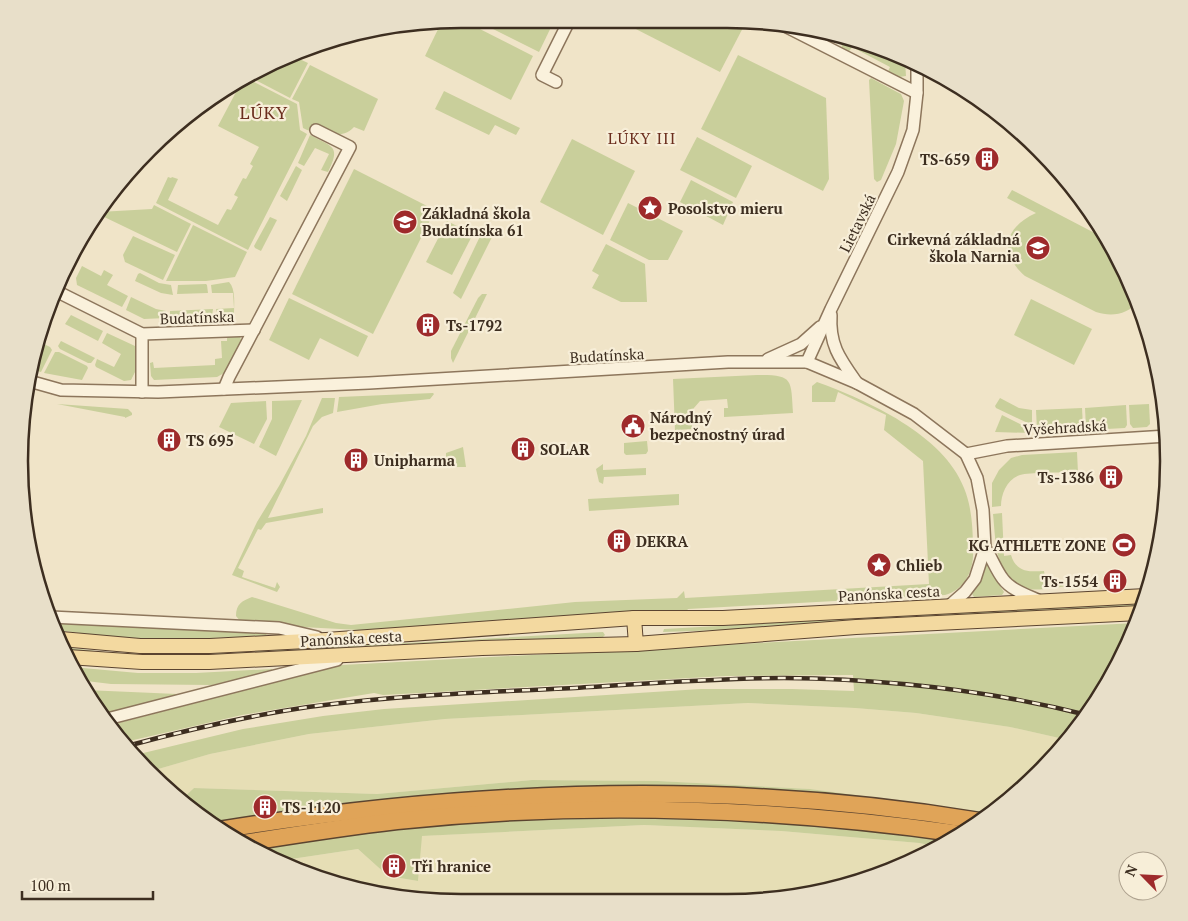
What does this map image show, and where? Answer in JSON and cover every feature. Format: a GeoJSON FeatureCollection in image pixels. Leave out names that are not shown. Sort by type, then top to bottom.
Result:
{"type":"FeatureCollection","features":[{"type":"Feature","properties":{"kind":"highway"},"geometry":{"type":"LineString","coordinates":[[232,828],[304,816],[397,805],[586,794],[680,794],[783,799],[870,806],[970,820]]}},
{"type":"Feature","properties":{"kind":"highway"},"geometry":{"type":"LineString","coordinates":[[255,841],[398,821],[584,810],[679,810],[771,814],[864,822],[948,832]]}},
{"type":"Feature","properties":{"kind":"main road","name":"Panónska cesta"},"geometry":{"type":"LineString","coordinates":[[66,640],[131,646],[210,646],[326,640],[634,618],[723,618],[1139,596]]}},
{"type":"Feature","properties":{"kind":"main road","name":"Panónska cesta"},"geometry":{"type":"LineString","coordinates":[[75,657],[142,662],[200,662],[482,648],[636,644],[856,627],[1133,613]]}},
{"type":"Feature","properties":{"kind":"main road"},"geometry":{"type":"LineString","coordinates":[[634,618],[636,644]]}},
{"type":"Feature","properties":{"kind":"street"},"geometry":{"type":"LineString","coordinates":[[556,82],[542,75],[566,28]]}},
{"type":"Feature","properties":{"kind":"street"},"geometry":{"type":"LineString","coordinates":[[801,34],[917,93]]}},
{"type":"Feature","properties":{"kind":"street","name":"Lietavská"},"geometry":{"type":"LineString","coordinates":[[807,362],[898,172],[914,130],[917,71]]}},
{"type":"Feature","properties":{"kind":"street","name":"Budatínska"},"geometry":{"type":"LineString","coordinates":[[224,389],[350,147],[316,130]]}},
{"type":"Feature","properties":{"kind":"street","name":"Budatínska"},"geometry":{"type":"LineString","coordinates":[[61,293],[142,334],[254,330]]}},
{"type":"Feature","properties":{"kind":"street"},"geometry":{"type":"LineString","coordinates":[[831,309],[830,324],[836,352],[857,383]]}},
{"type":"Feature","properties":{"kind":"street"},"geometry":{"type":"LineString","coordinates":[[760,362],[789,351],[801,344],[824,324]]}},
{"type":"Feature","properties":{"kind":"street","name":"Budatínska"},"geometry":{"type":"LineString","coordinates":[[142,334],[142,392]]}},
{"type":"Feature","properties":{"kind":"street","name":"Budatínska"},"geometry":{"type":"LineString","coordinates":[[35,383],[61,390],[142,392],[448,379],[728,362],[807,362],[857,383],[914,414],[966,454]]}},
{"type":"Feature","properties":{"kind":"street","name":"Vyšehradská"},"geometry":{"type":"LineString","coordinates":[[966,454],[1007,446],[1160,436]]}},
{"type":"Feature","properties":{"kind":"street"},"geometry":{"type":"LineString","coordinates":[[949,606],[965,592],[975,579],[985,548],[983,510],[977,478],[966,454]]}},
{"type":"Feature","properties":{"kind":"street"},"geometry":{"type":"LineString","coordinates":[[985,548],[993,558],[1002,578],[1009,586],[1040,601]]}},
{"type":"Feature","properties":{"kind":"street","name":"Panónska cesta"},"geometry":{"type":"LineString","coordinates":[[57,617],[279,628],[326,640]]}},
{"type":"Feature","properties":{"kind":"street"},"geometry":{"type":"LineString","coordinates":[[112,718],[357,654]]}},
{"type":"Feature","properties":{"kind":"shaded area"},"geometry":{"type":"Polygon","coordinates":[[[748,703],[916,713],[1010,727],[1059,738],[1034,767],[981,812],[810,789],[658,781],[532,780],[377,794],[194,788],[186,795],[157,769],[210,754],[309,734],[445,719],[748,703]]]}},
{"type":"Feature","properties":{"kind":"shaded area"},"geometry":{"type":"Polygon","coordinates":[[[644,825],[781,831],[927,845],[893,861],[840,879],[784,890],[728,894],[432,893],[404,890],[348,879],[291,859],[358,849],[388,876],[418,881],[421,836],[644,825]]]}},
{"type":"Feature","properties":{"kind":"green space"},"geometry":{"type":"Polygon","coordinates":[[[439,28],[478,28],[533,56],[511,100],[425,56],[439,28]]]}},
{"type":"Feature","properties":{"kind":"green space"},"geometry":{"type":"Polygon","coordinates":[[[491,28],[551,28],[539,52],[491,28]]]}},
{"type":"Feature","properties":{"kind":"green space"},"geometry":{"type":"Polygon","coordinates":[[[634,28],[743,28],[720,72],[634,28]]]}},
{"type":"Feature","properties":{"kind":"green space"},"geometry":{"type":"Polygon","coordinates":[[[842,43],[848,46],[849,45],[867,50],[905,66],[906,76],[899,77],[887,74],[890,67],[852,47],[848,53],[842,48],[842,43]]]}},
{"type":"Feature","properties":{"kind":"green space"},"geometry":{"type":"Polygon","coordinates":[[[738,55],[826,98],[829,179],[823,191],[701,129],[738,55]]]}},
{"type":"Feature","properties":{"kind":"green space"},"geometry":{"type":"Polygon","coordinates":[[[299,59],[308,63],[290,98],[255,80],[299,59]]]}},
{"type":"Feature","properties":{"kind":"green space"},"geometry":{"type":"Polygon","coordinates":[[[310,65],[378,99],[364,131],[354,127],[343,134],[330,135],[315,133],[303,128],[299,102],[292,99],[310,65]]]}},
{"type":"Feature","properties":{"kind":"green space"},"geometry":{"type":"Polygon","coordinates":[[[871,78],[901,94],[904,101],[896,144],[881,180],[877,182],[874,179],[869,80],[871,78]]]}},
{"type":"Feature","properties":{"kind":"green space"},"geometry":{"type":"Polygon","coordinates":[[[252,81],[297,104],[300,130],[307,134],[248,250],[156,203],[168,177],[172,177],[178,179],[168,200],[218,225],[227,209],[231,210],[238,197],[234,195],[243,178],[246,179],[253,166],[250,164],[259,147],[218,126],[237,90],[252,81]]]}},
{"type":"Feature","properties":{"kind":"green space"},"geometry":{"type":"Polygon","coordinates":[[[444,91],[520,128],[516,135],[495,125],[489,135],[435,109],[444,91]]]}},
{"type":"Feature","properties":{"kind":"green space"},"geometry":{"type":"Polygon","coordinates":[[[310,135],[329,145],[334,152],[328,172],[321,170],[329,154],[315,148],[304,166],[298,163],[310,135]]]}},
{"type":"Feature","properties":{"kind":"green space"},"geometry":{"type":"Polygon","coordinates":[[[697,137],[752,166],[736,198],[680,170],[697,137]]]}},
{"type":"Feature","properties":{"kind":"green space"},"geometry":{"type":"Polygon","coordinates":[[[572,139],[635,171],[603,235],[540,202],[572,139]]]}},
{"type":"Feature","properties":{"kind":"green space"},"geometry":{"type":"Polygon","coordinates":[[[296,166],[302,170],[287,201],[280,196],[296,166]]]}},
{"type":"Feature","properties":{"kind":"green space"},"geometry":{"type":"Polygon","coordinates":[[[354,169],[435,210],[373,334],[292,294],[354,169]]]}},
{"type":"Feature","properties":{"kind":"green space"},"geometry":{"type":"Polygon","coordinates":[[[691,180],[733,202],[723,225],[680,202],[691,180]]]}},
{"type":"Feature","properties":{"kind":"green space"},"geometry":{"type":"Polygon","coordinates":[[[1012,190],[1096,234],[1116,269],[1133,307],[1119,314],[1096,312],[1025,276],[1016,267],[1011,258],[1008,249],[1009,241],[1017,225],[1036,213],[1007,198],[1012,190]]]}},
{"type":"Feature","properties":{"kind":"green space"},"geometry":{"type":"Polygon","coordinates":[[[628,203],[683,231],[668,260],[649,260],[610,240],[628,203]]]}},
{"type":"Feature","properties":{"kind":"green space"},"geometry":{"type":"Polygon","coordinates":[[[154,205],[191,224],[177,252],[103,216],[106,212],[152,209],[154,205]]]}},
{"type":"Feature","properties":{"kind":"green space"},"geometry":{"type":"Polygon","coordinates":[[[270,217],[277,220],[261,251],[254,246],[270,217]]]}},
{"type":"Feature","properties":{"kind":"green space"},"geometry":{"type":"Polygon","coordinates":[[[447,221],[473,234],[452,275],[426,262],[447,221]]]}},
{"type":"Feature","properties":{"kind":"green space"},"geometry":{"type":"Polygon","coordinates":[[[193,225],[247,252],[235,277],[206,281],[166,281],[193,225]]]}},
{"type":"Feature","properties":{"kind":"green space"},"geometry":{"type":"Polygon","coordinates":[[[484,228],[494,233],[461,299],[453,293],[484,228]]]}},
{"type":"Feature","properties":{"kind":"green space"},"geometry":{"type":"Polygon","coordinates":[[[133,236],[175,255],[163,280],[125,262],[123,255],[133,236]]]}},
{"type":"Feature","properties":{"kind":"green space"},"geometry":{"type":"Polygon","coordinates":[[[606,244],[645,264],[647,302],[621,302],[592,288],[599,275],[592,271],[606,244]]]}},
{"type":"Feature","properties":{"kind":"green space"},"geometry":{"type":"Polygon","coordinates":[[[82,266],[101,276],[104,270],[113,275],[107,285],[128,296],[122,307],[77,285],[76,278],[82,266]]]}},
{"type":"Feature","properties":{"kind":"green space"},"geometry":{"type":"Polygon","coordinates":[[[140,273],[159,283],[171,285],[173,295],[161,293],[135,281],[140,273]]]}},
{"type":"Feature","properties":{"kind":"green space"},"geometry":{"type":"Polygon","coordinates":[[[229,282],[234,293],[234,308],[233,293],[212,293],[211,285],[229,282]]]}},
{"type":"Feature","properties":{"kind":"green space"},"geometry":{"type":"Polygon","coordinates":[[[206,284],[208,293],[177,294],[178,285],[206,284]]]}},
{"type":"Feature","properties":{"kind":"green space"},"geometry":{"type":"Polygon","coordinates":[[[482,294],[487,294],[453,363],[451,351],[478,298],[482,294]]]}},
{"type":"Feature","properties":{"kind":"green space"},"geometry":{"type":"Polygon","coordinates":[[[131,297],[156,309],[166,311],[166,318],[144,319],[126,310],[131,297]]]}},
{"type":"Feature","properties":{"kind":"green space"},"geometry":{"type":"Polygon","coordinates":[[[289,298],[368,336],[358,357],[320,338],[309,360],[269,340],[289,298]]]}},
{"type":"Feature","properties":{"kind":"green space"},"geometry":{"type":"Polygon","coordinates":[[[1031,299],[1092,329],[1074,365],[1014,335],[1031,299]]]}},
{"type":"Feature","properties":{"kind":"green space"},"geometry":{"type":"Polygon","coordinates":[[[234,308],[234,315],[218,316],[216,309],[234,308]]]}},
{"type":"Feature","properties":{"kind":"green space"},"geometry":{"type":"Polygon","coordinates":[[[213,309],[212,316],[170,316],[170,311],[213,309]]]}},
{"type":"Feature","properties":{"kind":"green space"},"geometry":{"type":"Polygon","coordinates":[[[71,315],[103,331],[98,341],[65,324],[71,315]]]}},
{"type":"Feature","properties":{"kind":"green space"},"geometry":{"type":"Polygon","coordinates":[[[107,333],[135,346],[136,370],[131,380],[124,381],[96,367],[97,359],[114,367],[121,354],[102,343],[107,333]]]}},
{"type":"Feature","properties":{"kind":"green space"},"geometry":{"type":"Polygon","coordinates":[[[227,336],[240,337],[242,342],[228,368],[217,377],[154,380],[151,376],[150,363],[153,362],[154,368],[215,365],[215,359],[222,358],[221,341],[227,341],[227,336]]]}},
{"type":"Feature","properties":{"kind":"green space"},"geometry":{"type":"Polygon","coordinates":[[[61,341],[95,358],[91,363],[88,363],[60,349],[58,346],[61,341]]]}},
{"type":"Feature","properties":{"kind":"green space"},"geometry":{"type":"Polygon","coordinates":[[[43,344],[52,350],[41,372],[37,371],[43,344]]]}},
{"type":"Feature","properties":{"kind":"green space"},"geometry":{"type":"Polygon","coordinates":[[[55,352],[59,352],[87,366],[88,368],[82,380],[44,373],[55,352]]]}},
{"type":"Feature","properties":{"kind":"green space"},"geometry":{"type":"Polygon","coordinates":[[[757,375],[778,376],[788,381],[792,392],[793,413],[724,417],[724,408],[728,408],[727,399],[700,401],[687,416],[687,424],[692,424],[692,429],[675,430],[673,379],[757,375]]]}},
{"type":"Feature","properties":{"kind":"green space"},"geometry":{"type":"Polygon","coordinates":[[[817,382],[880,409],[902,422],[940,452],[954,469],[967,495],[973,535],[972,566],[966,579],[958,589],[945,595],[688,609],[686,612],[359,630],[244,624],[236,616],[240,604],[252,597],[336,623],[351,625],[575,602],[677,598],[684,591],[685,598],[929,584],[923,461],[884,430],[886,415],[838,392],[835,402],[812,402],[812,386],[817,382]]]}},
{"type":"Feature","properties":{"kind":"green space"},"geometry":{"type":"Polygon","coordinates":[[[433,393],[430,399],[382,404],[337,412],[339,397],[433,393]]]}},
{"type":"Feature","properties":{"kind":"green space"},"geometry":{"type":"Polygon","coordinates":[[[322,398],[335,398],[333,413],[322,417],[313,426],[268,518],[323,508],[323,513],[266,523],[261,530],[258,529],[238,568],[244,571],[242,577],[275,588],[277,582],[280,587],[277,592],[232,575],[257,522],[306,436],[322,398]]]}},
{"type":"Feature","properties":{"kind":"green space"},"geometry":{"type":"Polygon","coordinates":[[[1000,398],[1019,408],[1032,410],[1032,425],[996,408],[995,406],[1000,398]]]}},
{"type":"Feature","properties":{"kind":"green space"},"geometry":{"type":"Polygon","coordinates":[[[302,400],[276,456],[259,447],[272,419],[272,401],[302,400]]]}},
{"type":"Feature","properties":{"kind":"green space"},"geometry":{"type":"Polygon","coordinates":[[[266,401],[267,419],[254,444],[219,427],[231,403],[266,401]]]}},
{"type":"Feature","properties":{"kind":"green space"},"geometry":{"type":"Polygon","coordinates":[[[57,404],[128,409],[132,415],[125,418],[57,404]]]}},
{"type":"Feature","properties":{"kind":"green space"},"geometry":{"type":"Polygon","coordinates":[[[1149,404],[1150,424],[1147,427],[1133,428],[1130,424],[1129,405],[1149,404]]]}},
{"type":"Feature","properties":{"kind":"green space"},"geometry":{"type":"Polygon","coordinates":[[[1126,405],[1127,425],[1125,428],[1088,430],[1086,428],[1085,408],[1126,405]]]}},
{"type":"Feature","properties":{"kind":"green space"},"geometry":{"type":"Polygon","coordinates":[[[1082,408],[1083,427],[1081,430],[1040,432],[1037,430],[1036,410],[1082,408]]]}},
{"type":"Feature","properties":{"kind":"green space"},"geometry":{"type":"Polygon","coordinates":[[[1002,415],[1032,430],[1031,433],[995,432],[1002,415]]]}},
{"type":"Feature","properties":{"kind":"green space"},"geometry":{"type":"Polygon","coordinates":[[[647,441],[648,451],[646,454],[626,455],[624,453],[624,443],[647,441]]]}},
{"type":"Feature","properties":{"kind":"green space"},"geometry":{"type":"Polygon","coordinates":[[[463,447],[466,467],[446,467],[446,453],[463,447]]]}},
{"type":"Feature","properties":{"kind":"green space"},"geometry":{"type":"Polygon","coordinates":[[[1077,452],[1078,473],[1072,477],[1071,472],[1020,475],[1008,483],[1002,497],[1001,506],[992,507],[992,483],[999,470],[1011,458],[1022,455],[1077,452]]]}},
{"type":"Feature","properties":{"kind":"green space"},"geometry":{"type":"Polygon","coordinates":[[[603,464],[603,470],[646,468],[646,475],[604,477],[603,484],[599,482],[596,469],[603,464]]]}},
{"type":"Feature","properties":{"kind":"green space"},"geometry":{"type":"Polygon","coordinates":[[[679,494],[679,505],[589,511],[588,499],[679,494]]]}},
{"type":"Feature","properties":{"kind":"green space"},"geometry":{"type":"Polygon","coordinates":[[[1002,513],[1004,556],[1011,555],[1016,565],[1024,570],[1044,571],[1046,583],[1068,586],[1029,589],[1009,577],[1003,569],[996,548],[993,514],[1002,513]]]}},
{"type":"Feature","properties":{"kind":"green space"},"geometry":{"type":"Polygon","coordinates":[[[985,561],[988,562],[1004,592],[1002,595],[974,597],[972,594],[979,584],[985,561]]]}},
{"type":"Feature","properties":{"kind":"green space"},"geometry":{"type":"Polygon","coordinates":[[[1137,602],[1135,608],[754,629],[663,632],[664,629],[1137,602]]]}},
{"type":"Feature","properties":{"kind":"green space"},"geometry":{"type":"Polygon","coordinates":[[[59,622],[261,633],[267,636],[185,639],[120,638],[62,631],[59,622]]]}},
{"type":"Feature","properties":{"kind":"green space"},"geometry":{"type":"Polygon","coordinates":[[[1129,623],[1116,652],[1088,701],[1059,738],[1010,727],[916,713],[748,703],[445,719],[309,734],[210,754],[157,769],[142,753],[243,729],[323,716],[384,709],[701,689],[854,691],[853,675],[726,676],[383,695],[374,693],[242,715],[131,741],[117,724],[342,665],[1129,623]]]}},
{"type":"Feature","properties":{"kind":"green space"},"geometry":{"type":"Polygon","coordinates":[[[603,632],[605,635],[603,637],[198,658],[72,652],[70,648],[158,655],[228,653],[603,632]]]}},
{"type":"Feature","properties":{"kind":"green space"},"geometry":{"type":"Polygon","coordinates":[[[81,668],[138,673],[196,673],[272,669],[272,671],[212,685],[111,684],[88,681],[81,668]]]}},
{"type":"Feature","properties":{"kind":"green space"},"geometry":{"type":"Polygon","coordinates":[[[94,690],[177,694],[177,696],[109,713],[94,690]]]}},
{"type":"Feature","properties":{"kind":"green space"},"geometry":{"type":"Polygon","coordinates":[[[532,780],[658,781],[810,789],[981,812],[927,845],[781,831],[644,825],[422,836],[418,881],[388,876],[358,849],[291,859],[220,821],[186,795],[194,788],[377,794],[532,780]]]}},
{"type":"Feature","properties":{"kind":"railway"},"geometry":{"type":"LineString","coordinates":[[134,744],[240,719],[341,703],[441,694],[732,679],[822,679],[899,684],[975,693],[1079,713]]}},
{"type":"Feature","properties":{"kind":"place","name":"TS-659"},"geometry":{"type":"Point","coordinates":[987,159]}},
{"type":"Feature","properties":{"kind":"place","name":"Posolstvo mieru"},"geometry":{"type":"Point","coordinates":[650,208]}},
{"type":"Feature","properties":{"kind":"place","name":"Základná škola Budatínska 61"},"geometry":{"type":"Point","coordinates":[405,222]}},
{"type":"Feature","properties":{"kind":"place","name":"Cirkevná základná škola Narnia"},"geometry":{"type":"Point","coordinates":[1038,248]}},
{"type":"Feature","properties":{"kind":"place","name":"Ts-1792"},"geometry":{"type":"Point","coordinates":[428,325]}},
{"type":"Feature","properties":{"kind":"place","name":"Národný bezpečnostný úrad"},"geometry":{"type":"Point","coordinates":[633,426]}},
{"type":"Feature","properties":{"kind":"place","name":"TS 695"},"geometry":{"type":"Point","coordinates":[169,440]}},
{"type":"Feature","properties":{"kind":"place","name":"SOLAR"},"geometry":{"type":"Point","coordinates":[523,449]}},
{"type":"Feature","properties":{"kind":"place","name":"Unipharma"},"geometry":{"type":"Point","coordinates":[356,460]}},
{"type":"Feature","properties":{"kind":"place","name":"Ts-1386"},"geometry":{"type":"Point","coordinates":[1111,477]}},
{"type":"Feature","properties":{"kind":"place","name":"DEKRA"},"geometry":{"type":"Point","coordinates":[619,541]}},
{"type":"Feature","properties":{"kind":"place","name":"KG ATHLETE ZONE"},"geometry":{"type":"Point","coordinates":[1124,545]}},
{"type":"Feature","properties":{"kind":"place","name":"Chlieb"},"geometry":{"type":"Point","coordinates":[879,565]}},
{"type":"Feature","properties":{"kind":"place","name":"Ts-1554"},"geometry":{"type":"Point","coordinates":[1115,581]}},
{"type":"Feature","properties":{"kind":"place","name":"TS-1120"},"geometry":{"type":"Point","coordinates":[265,807]}},
{"type":"Feature","properties":{"kind":"place","name":"Tři hranice"},"geometry":{"type":"Point","coordinates":[394,866]}},
{"type":"Feature","properties":{"kind":"district","name":"LÚKY"},"geometry":{"type":"Point","coordinates":[264,112]}},
{"type":"Feature","properties":{"kind":"district","name":"LÚKY III"},"geometry":{"type":"Point","coordinates":[642,138]}}]}
